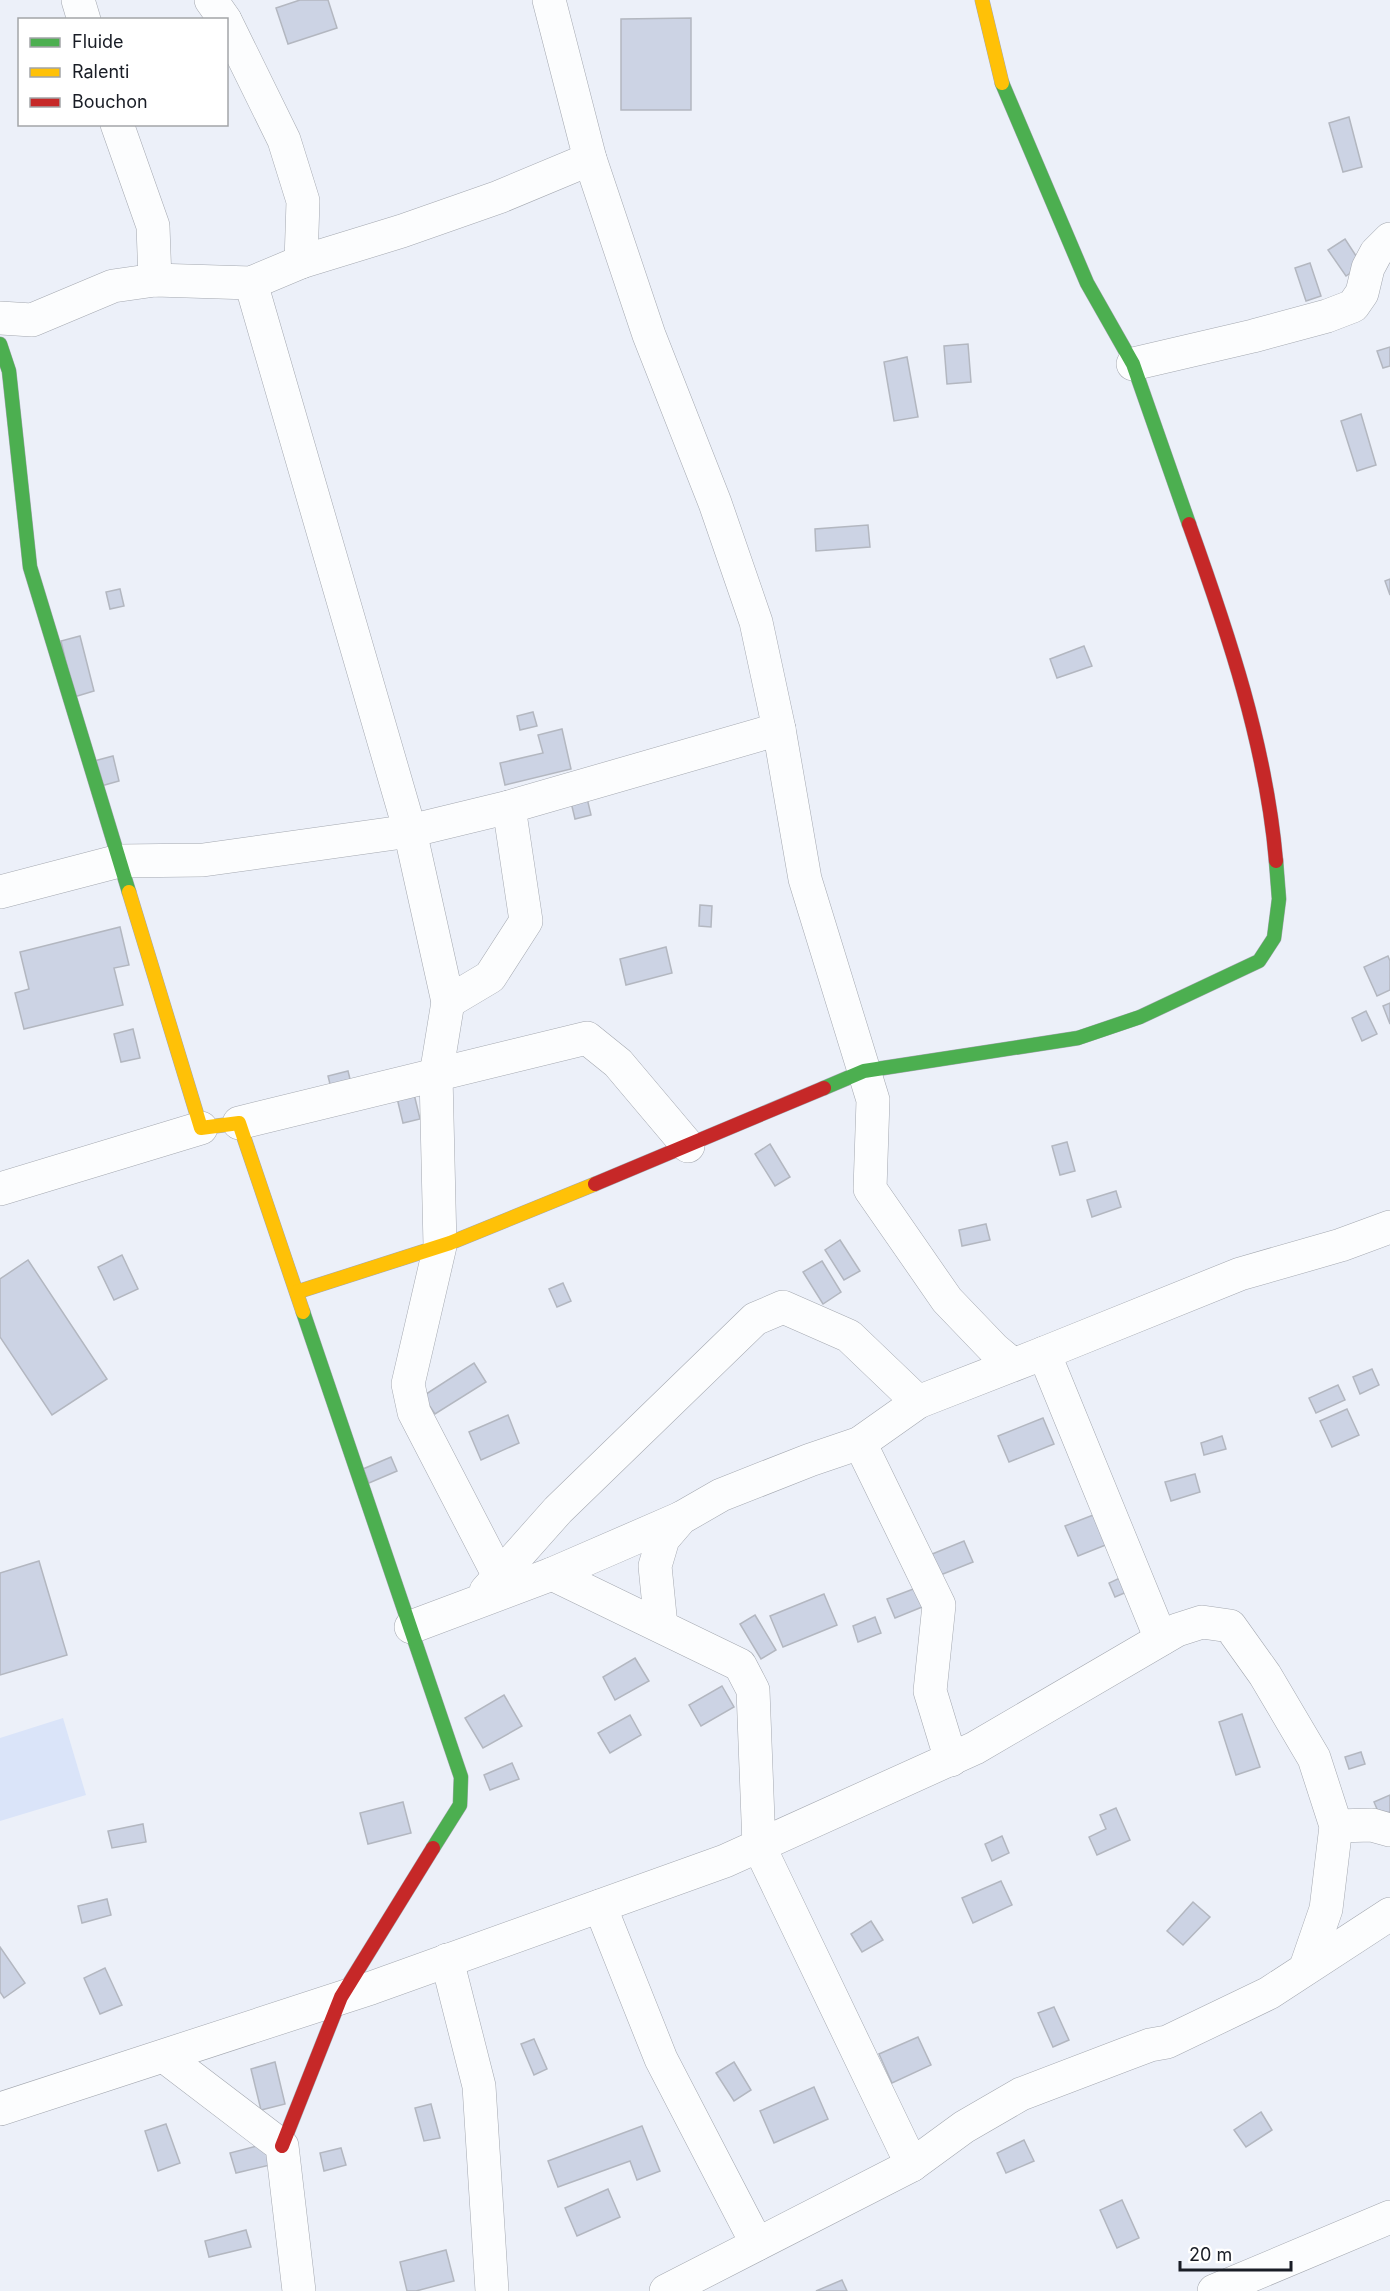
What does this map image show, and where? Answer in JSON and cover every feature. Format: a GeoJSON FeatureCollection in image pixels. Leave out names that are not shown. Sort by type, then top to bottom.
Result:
{"type":"FeatureCollection","features":[{"type":"Feature","properties":{"kind":"street"},"geometry":{"type":"LineString","coordinates":[[78,0],[83,18]]}},
{"type":"Feature","properties":{"kind":"street"},"geometry":{"type":"LineString","coordinates":[[211,0],[224,18]]}},
{"type":"Feature","properties":{"kind":"street"},"geometry":{"type":"LineString","coordinates":[[549,0],[590,159],[649,335],[715,503],[756,622],[779,729],[805,879],[873,1100],[870,1189],[947,1300],[994,1349],[1012,1364]]}},
{"type":"Feature","properties":{"kind":"street"},"geometry":{"type":"LineString","coordinates":[[297,1292],[440,1246],[688,1146],[864,1071],[1078,1038],[1140,1017],[1259,961],[1274,938],[1279,899],[1268,789],[1229,637],[1133,364],[1087,283],[1003,85],[982,0]]}},
{"type":"Feature","properties":{"kind":"street"},"geometry":{"type":"LineString","coordinates":[[228,25],[284,140],[303,201],[301,262]]}},
{"type":"Feature","properties":{"kind":"street"},"geometry":{"type":"LineString","coordinates":[[118,126],[153,226],[155,280]]}},
{"type":"Feature","properties":{"kind":"street"},"geometry":{"type":"LineString","coordinates":[[0,318],[32,320],[113,286],[155,280],[251,283],[301,262],[402,231],[488,201],[590,159]]}},
{"type":"Feature","properties":{"kind":"street"},"geometry":{"type":"LineString","coordinates":[[1133,364],[1253,336],[1327,316],[1353,306],[1362,293],[1368,268],[1376,253],[1390,239]]}},
{"type":"Feature","properties":{"kind":"street"},"geometry":{"type":"LineString","coordinates":[[251,283],[410,831],[448,1002],[436,1075],[440,1246],[408,1384],[414,1412],[499,1576]]}},
{"type":"Feature","properties":{"kind":"street"},"geometry":{"type":"LineString","coordinates":[[0,344],[9,371],[30,567],[201,1128]]}},
{"type":"Feature","properties":{"kind":"street"},"geometry":{"type":"LineString","coordinates":[[0,892],[119,861],[203,860],[410,831],[509,807],[779,729]]}},
{"type":"Feature","properties":{"kind":"street"},"geometry":{"type":"LineString","coordinates":[[448,1002],[489,977],[526,921],[509,807]]}},
{"type":"Feature","properties":{"kind":"street"},"geometry":{"type":"LineString","coordinates":[[0,1189],[201,1128],[239,1123],[587,1038],[618,1063],[688,1146]]}},
{"type":"Feature","properties":{"kind":"street"},"geometry":{"type":"LineString","coordinates":[[239,1123],[461,1777],[460,1804],[341,1997],[282,2146],[299,2291]]}},
{"type":"Feature","properties":{"kind":"street"},"geometry":{"type":"LineString","coordinates":[[411,1627],[552,1574],[681,1518],[721,1495],[860,1443],[918,1402],[1240,1274],[1341,1245],[1390,1227]]}},
{"type":"Feature","properties":{"kind":"street"},"geometry":{"type":"LineString","coordinates":[[474,1604],[558,1510],[755,1319],[783,1307],[849,1336],[918,1402]]}},
{"type":"Feature","properties":{"kind":"street"},"geometry":{"type":"LineString","coordinates":[[1044,1353],[1161,1639]]}},
{"type":"Feature","properties":{"kind":"street"},"geometry":{"type":"LineString","coordinates":[[860,1443],[939,1605],[930,1691],[951,1760]]}},
{"type":"Feature","properties":{"kind":"street"},"geometry":{"type":"LineString","coordinates":[[661,1626],[655,1566],[663,1539],[681,1518]]}},
{"type":"Feature","properties":{"kind":"street"},"geometry":{"type":"LineString","coordinates":[[552,1574],[740,1665],[753,1690],[759,1846],[912,2164]]}},
{"type":"Feature","properties":{"kind":"street"},"geometry":{"type":"LineString","coordinates":[[0,2109],[341,1997],[725,1861],[975,1748],[1177,1630],[1202,1622],[1230,1626],[1265,1675],[1314,1758],[1336,1826],[1326,1909],[1306,1967]]}},
{"type":"Feature","properties":{"kind":"street"},"geometry":{"type":"LineString","coordinates":[[1336,1826],[1372,1825],[1390,1830]]}},
{"type":"Feature","properties":{"kind":"street"},"geometry":{"type":"LineString","coordinates":[[600,1906],[661,2059],[757,2244]]}},
{"type":"Feature","properties":{"kind":"street"},"geometry":{"type":"LineString","coordinates":[[666,2291],[912,2164],[964,2127],[1020,2094],[1142,2048],[1167,2042],[1269,1993],[1390,1914]]}},
{"type":"Feature","properties":{"kind":"street"},"geometry":{"type":"LineString","coordinates":[[447,1960],[479,2086],[492,2291]]}},
{"type":"Feature","properties":{"kind":"street"},"geometry":{"type":"LineString","coordinates":[[164,2056],[282,2146]]}},
{"type":"Feature","properties":{"kind":"street"},"geometry":{"type":"LineString","coordinates":[[1220,2290],[1390,2217]]}},
{"type":"Feature","properties":{"kind":"shaded area"},"geometry":{"type":"Polygon","coordinates":[[[63,1718],[86,1795],[0,1821],[0,1738],[63,1718]]]}},
{"type":"Feature","properties":{"kind":"building"},"geometry":{"type":"Polygon","coordinates":[[[300,0],[328,0],[337,28],[288,44],[276,8],[300,0]]]}},
{"type":"Feature","properties":{"kind":"building"},"geometry":{"type":"Polygon","coordinates":[[[691,18],[691,110],[621,110],[621,19],[691,18]]]}},
{"type":"Feature","properties":{"kind":"building"},"geometry":{"type":"Polygon","coordinates":[[[1349,117],[1362,167],[1343,172],[1329,123],[1349,117]]]}},
{"type":"Feature","properties":{"kind":"building"},"geometry":{"type":"Polygon","coordinates":[[[1345,239],[1362,265],[1346,276],[1328,250],[1345,239]]]}},
{"type":"Feature","properties":{"kind":"building"},"geometry":{"type":"Polygon","coordinates":[[[1310,263],[1321,296],[1306,301],[1295,268],[1310,263]]]}},
{"type":"Feature","properties":{"kind":"building"},"geometry":{"type":"Polygon","coordinates":[[[968,344],[971,382],[947,384],[944,346],[968,344]]]}},
{"type":"Feature","properties":{"kind":"building"},"geometry":{"type":"Polygon","coordinates":[[[1390,347],[1390,366],[1383,368],[1377,351],[1390,347]]]}},
{"type":"Feature","properties":{"kind":"building"},"geometry":{"type":"Polygon","coordinates":[[[907,357],[918,417],[894,421],[884,362],[907,357]]]}},
{"type":"Feature","properties":{"kind":"building"},"geometry":{"type":"Polygon","coordinates":[[[1361,414],[1376,465],[1357,471],[1341,421],[1361,414]]]}},
{"type":"Feature","properties":{"kind":"building"},"geometry":{"type":"Polygon","coordinates":[[[868,525],[870,547],[816,551],[815,529],[868,525]]]}},
{"type":"Feature","properties":{"kind":"building"},"geometry":{"type":"Polygon","coordinates":[[[1390,579],[1390,595],[1385,581],[1390,579]]]}},
{"type":"Feature","properties":{"kind":"building"},"geometry":{"type":"Polygon","coordinates":[[[120,589],[124,606],[110,609],[106,592],[120,589]]]}},
{"type":"Feature","properties":{"kind":"building"},"geometry":{"type":"Polygon","coordinates":[[[80,636],[94,691],[74,697],[61,641],[80,636]]]}},
{"type":"Feature","properties":{"kind":"building"},"geometry":{"type":"Polygon","coordinates":[[[1084,646],[1092,666],[1057,678],[1050,659],[1084,646]]]}},
{"type":"Feature","properties":{"kind":"building"},"geometry":{"type":"Polygon","coordinates":[[[533,712],[537,726],[520,730],[517,716],[533,712]]]}},
{"type":"Feature","properties":{"kind":"building"},"geometry":{"type":"Polygon","coordinates":[[[562,729],[571,769],[505,785],[500,763],[543,753],[538,735],[562,729]]]}},
{"type":"Feature","properties":{"kind":"building"},"geometry":{"type":"Polygon","coordinates":[[[113,756],[119,781],[101,786],[94,761],[113,756]]]}},
{"type":"Feature","properties":{"kind":"building"},"geometry":{"type":"Polygon","coordinates":[[[586,794],[591,815],[575,819],[570,798],[586,794]]]}},
{"type":"Feature","properties":{"kind":"building"},"geometry":{"type":"Polygon","coordinates":[[[700,905],[712,906],[711,927],[699,926],[700,905]]]}},
{"type":"Feature","properties":{"kind":"building"},"geometry":{"type":"Polygon","coordinates":[[[120,927],[129,965],[114,968],[123,1005],[24,1029],[15,993],[29,989],[20,952],[120,927]]]}},
{"type":"Feature","properties":{"kind":"building"},"geometry":{"type":"Polygon","coordinates":[[[666,947],[672,973],[626,985],[620,959],[666,947]]]}},
{"type":"Feature","properties":{"kind":"building"},"geometry":{"type":"Polygon","coordinates":[[[1388,956],[1390,990],[1377,996],[1364,967],[1388,956]]]}},
{"type":"Feature","properties":{"kind":"building"},"geometry":{"type":"Polygon","coordinates":[[[1390,1003],[1390,1024],[1383,1006],[1390,1003]]]}},
{"type":"Feature","properties":{"kind":"building"},"geometry":{"type":"Polygon","coordinates":[[[1366,1011],[1377,1034],[1362,1041],[1352,1018],[1366,1011]]]}},
{"type":"Feature","properties":{"kind":"building"},"geometry":{"type":"Polygon","coordinates":[[[133,1029],[140,1058],[121,1062],[114,1034],[133,1029]]]}},
{"type":"Feature","properties":{"kind":"building"},"geometry":{"type":"Polygon","coordinates":[[[348,1071],[352,1087],[332,1092],[328,1076],[348,1071]]]}},
{"type":"Feature","properties":{"kind":"building"},"geometry":{"type":"Polygon","coordinates":[[[414,1094],[420,1119],[403,1123],[397,1098],[414,1094]]]}},
{"type":"Feature","properties":{"kind":"building"},"geometry":{"type":"Polygon","coordinates":[[[1067,1142],[1075,1171],[1060,1175],[1052,1146],[1067,1142]]]}},
{"type":"Feature","properties":{"kind":"building"},"geometry":{"type":"Polygon","coordinates":[[[770,1144],[790,1177],[775,1186],[755,1154],[770,1144]]]}},
{"type":"Feature","properties":{"kind":"building"},"geometry":{"type":"Polygon","coordinates":[[[1116,1191],[1121,1207],[1092,1217],[1087,1200],[1116,1191]]]}},
{"type":"Feature","properties":{"kind":"building"},"geometry":{"type":"Polygon","coordinates":[[[986,1224],[990,1240],[962,1246],[959,1230],[986,1224]]]}},
{"type":"Feature","properties":{"kind":"building"},"geometry":{"type":"Polygon","coordinates":[[[840,1240],[860,1271],[844,1280],[825,1250],[840,1240]]]}},
{"type":"Feature","properties":{"kind":"building"},"geometry":{"type":"Polygon","coordinates":[[[122,1255],[138,1289],[114,1300],[98,1267],[122,1255]]]}},
{"type":"Feature","properties":{"kind":"building"},"geometry":{"type":"Polygon","coordinates":[[[28,1260],[107,1379],[52,1415],[0,1337],[0,1279],[28,1260]]]}},
{"type":"Feature","properties":{"kind":"building"},"geometry":{"type":"Polygon","coordinates":[[[822,1261],[841,1292],[823,1304],[803,1272],[822,1261]]]}},
{"type":"Feature","properties":{"kind":"building"},"geometry":{"type":"Polygon","coordinates":[[[563,1283],[571,1301],[557,1307],[549,1289],[563,1283]]]}},
{"type":"Feature","properties":{"kind":"building"},"geometry":{"type":"Polygon","coordinates":[[[474,1363],[486,1382],[435,1414],[423,1396],[474,1363]]]}},
{"type":"Feature","properties":{"kind":"building"},"geometry":{"type":"Polygon","coordinates":[[[1372,1369],[1379,1385],[1360,1394],[1353,1377],[1372,1369]]]}},
{"type":"Feature","properties":{"kind":"building"},"geometry":{"type":"Polygon","coordinates":[[[1338,1385],[1345,1400],[1316,1413],[1309,1398],[1338,1385]]]}},
{"type":"Feature","properties":{"kind":"building"},"geometry":{"type":"Polygon","coordinates":[[[1347,1409],[1359,1435],[1332,1447],[1320,1421],[1347,1409]]]}},
{"type":"Feature","properties":{"kind":"building"},"geometry":{"type":"Polygon","coordinates":[[[508,1415],[519,1443],[481,1460],[469,1432],[508,1415]]]}},
{"type":"Feature","properties":{"kind":"building"},"geometry":{"type":"Polygon","coordinates":[[[1043,1418],[1054,1444],[1009,1462],[998,1436],[1043,1418]]]}},
{"type":"Feature","properties":{"kind":"building"},"geometry":{"type":"Polygon","coordinates":[[[1222,1436],[1226,1449],[1204,1455],[1201,1443],[1222,1436]]]}},
{"type":"Feature","properties":{"kind":"building"},"geometry":{"type":"Polygon","coordinates":[[[391,1457],[397,1471],[369,1483],[363,1469],[391,1457]]]}},
{"type":"Feature","properties":{"kind":"building"},"geometry":{"type":"Polygon","coordinates":[[[1195,1474],[1200,1492],[1171,1501],[1165,1482],[1195,1474]]]}},
{"type":"Feature","properties":{"kind":"building"},"geometry":{"type":"Polygon","coordinates":[[[1101,1512],[1113,1542],[1078,1556],[1065,1526],[1101,1512]]]}},
{"type":"Feature","properties":{"kind":"building"},"geometry":{"type":"Polygon","coordinates":[[[964,1541],[973,1562],[933,1578],[925,1557],[964,1541]]]}},
{"type":"Feature","properties":{"kind":"building"},"geometry":{"type":"Polygon","coordinates":[[[39,1561],[67,1655],[0,1675],[0,1573],[39,1561]]]}},
{"type":"Feature","properties":{"kind":"building"},"geometry":{"type":"Polygon","coordinates":[[[1124,1576],[1129,1591],[1115,1597],[1109,1583],[1124,1576]]]}},
{"type":"Feature","properties":{"kind":"building"},"geometry":{"type":"Polygon","coordinates":[[[924,1585],[932,1603],[895,1618],[887,1599],[924,1585]]]}},
{"type":"Feature","properties":{"kind":"building"},"geometry":{"type":"Polygon","coordinates":[[[824,1594],[837,1625],[783,1647],[770,1616],[824,1594]]]}},
{"type":"Feature","properties":{"kind":"building"},"geometry":{"type":"Polygon","coordinates":[[[755,1615],[776,1650],[761,1659],[740,1624],[755,1615]]]}},
{"type":"Feature","properties":{"kind":"building"},"geometry":{"type":"Polygon","coordinates":[[[875,1617],[881,1633],[858,1642],[853,1626],[875,1617]]]}},
{"type":"Feature","properties":{"kind":"building"},"geometry":{"type":"Polygon","coordinates":[[[635,1658],[649,1681],[615,1700],[603,1677],[635,1658]]]}},
{"type":"Feature","properties":{"kind":"building"},"geometry":{"type":"Polygon","coordinates":[[[722,1686],[734,1707],[701,1726],[689,1705],[722,1686]]]}},
{"type":"Feature","properties":{"kind":"building"},"geometry":{"type":"Polygon","coordinates":[[[504,1695],[522,1726],[483,1748],[465,1718],[504,1695]]]}},
{"type":"Feature","properties":{"kind":"building"},"geometry":{"type":"Polygon","coordinates":[[[1242,1714],[1260,1767],[1236,1775],[1219,1722],[1242,1714]]]}},
{"type":"Feature","properties":{"kind":"building"},"geometry":{"type":"Polygon","coordinates":[[[630,1715],[641,1735],[610,1753],[598,1733],[630,1715]]]}},
{"type":"Feature","properties":{"kind":"building"},"geometry":{"type":"Polygon","coordinates":[[[1361,1752],[1365,1764],[1349,1769],[1345,1757],[1361,1752]]]}},
{"type":"Feature","properties":{"kind":"building"},"geometry":{"type":"Polygon","coordinates":[[[512,1763],[519,1779],[490,1790],[484,1775],[512,1763]]]}},
{"type":"Feature","properties":{"kind":"building"},"geometry":{"type":"Polygon","coordinates":[[[1390,1795],[1390,1812],[1380,1816],[1374,1802],[1390,1795]]]}},
{"type":"Feature","properties":{"kind":"building"},"geometry":{"type":"Polygon","coordinates":[[[403,1802],[411,1833],[368,1844],[360,1813],[403,1802]]]}},
{"type":"Feature","properties":{"kind":"building"},"geometry":{"type":"Polygon","coordinates":[[[1116,1808],[1130,1840],[1097,1855],[1089,1837],[1106,1829],[1100,1815],[1116,1808]]]}},
{"type":"Feature","properties":{"kind":"building"},"geometry":{"type":"Polygon","coordinates":[[[143,1824],[146,1842],[112,1848],[108,1831],[143,1824]]]}},
{"type":"Feature","properties":{"kind":"building"},"geometry":{"type":"Polygon","coordinates":[[[1002,1836],[1009,1853],[992,1861],[985,1844],[1002,1836]]]}},
{"type":"Feature","properties":{"kind":"building"},"geometry":{"type":"Polygon","coordinates":[[[1001,1881],[1012,1905],[973,1923],[962,1898],[1001,1881]]]}},
{"type":"Feature","properties":{"kind":"building"},"geometry":{"type":"Polygon","coordinates":[[[107,1899],[111,1915],[82,1923],[78,1906],[107,1899]]]}},
{"type":"Feature","properties":{"kind":"building"},"geometry":{"type":"Polygon","coordinates":[[[1193,1902],[1210,1917],[1183,1945],[1167,1931],[1193,1902]]]}},
{"type":"Feature","properties":{"kind":"building"},"geometry":{"type":"Polygon","coordinates":[[[871,1921],[883,1940],[862,1952],[851,1934],[871,1921]]]}},
{"type":"Feature","properties":{"kind":"building"},"geometry":{"type":"Polygon","coordinates":[[[0,1947],[25,1983],[4,1998],[0,1992],[0,1947]]]}},
{"type":"Feature","properties":{"kind":"building"},"geometry":{"type":"Polygon","coordinates":[[[105,1968],[122,2005],[100,2014],[84,1978],[105,1968]]]}},
{"type":"Feature","properties":{"kind":"building"},"geometry":{"type":"Polygon","coordinates":[[[1054,2007],[1069,2040],[1053,2047],[1038,2013],[1054,2007]]]}},
{"type":"Feature","properties":{"kind":"building"},"geometry":{"type":"Polygon","coordinates":[[[918,2037],[931,2065],[892,2083],[879,2054],[918,2037]]]}},
{"type":"Feature","properties":{"kind":"building"},"geometry":{"type":"Polygon","coordinates":[[[534,2039],[547,2069],[534,2075],[521,2044],[534,2039]]]}},
{"type":"Feature","properties":{"kind":"building"},"geometry":{"type":"Polygon","coordinates":[[[275,2062],[285,2104],[261,2110],[251,2069],[275,2062]]]}},
{"type":"Feature","properties":{"kind":"building"},"geometry":{"type":"Polygon","coordinates":[[[734,2062],[751,2090],[734,2101],[716,2073],[734,2062]]]}},
{"type":"Feature","properties":{"kind":"building"},"geometry":{"type":"Polygon","coordinates":[[[814,2087],[828,2119],[774,2143],[760,2111],[814,2087]]]}},
{"type":"Feature","properties":{"kind":"building"},"geometry":{"type":"Polygon","coordinates":[[[431,2104],[440,2138],[424,2141],[415,2108],[431,2104]]]}},
{"type":"Feature","properties":{"kind":"building"},"geometry":{"type":"Polygon","coordinates":[[[1261,2112],[1272,2130],[1246,2147],[1234,2130],[1261,2112]]]}},
{"type":"Feature","properties":{"kind":"building"},"geometry":{"type":"Polygon","coordinates":[[[166,2124],[180,2163],[158,2171],[145,2131],[166,2124]]]}},
{"type":"Feature","properties":{"kind":"building"},"geometry":{"type":"Polygon","coordinates":[[[642,2126],[660,2171],[637,2180],[630,2161],[558,2187],[548,2161],[642,2126]]]}},
{"type":"Feature","properties":{"kind":"building"},"geometry":{"type":"Polygon","coordinates":[[[1024,2140],[1034,2161],[1006,2173],[997,2153],[1024,2140]]]}},
{"type":"Feature","properties":{"kind":"building"},"geometry":{"type":"Polygon","coordinates":[[[265,2144],[270,2165],[236,2173],[230,2153],[265,2144]]]}},
{"type":"Feature","properties":{"kind":"building"},"geometry":{"type":"Polygon","coordinates":[[[341,2148],[346,2165],[324,2171],[320,2153],[341,2148]]]}},
{"type":"Feature","properties":{"kind":"building"},"geometry":{"type":"Polygon","coordinates":[[[608,2189],[620,2217],[577,2236],[565,2208],[608,2189]]]}},
{"type":"Feature","properties":{"kind":"building"},"geometry":{"type":"Polygon","coordinates":[[[1122,2200],[1139,2238],[1117,2248],[1100,2210],[1122,2200]]]}},
{"type":"Feature","properties":{"kind":"building"},"geometry":{"type":"Polygon","coordinates":[[[246,2230],[251,2247],[209,2257],[205,2241],[246,2230]]]}},
{"type":"Feature","properties":{"kind":"building"},"geometry":{"type":"Polygon","coordinates":[[[446,2250],[454,2281],[416,2291],[407,2291],[400,2262],[446,2250]]]}},
{"type":"Feature","properties":{"kind":"building"},"geometry":{"type":"Polygon","coordinates":[[[842,2280],[847,2291],[816,2291],[842,2280]]]}},
{"type":"Feature","properties":{"kind":"traffic: fast"},"geometry":{"type":"LineString","coordinates":[[1002,83],[1087,283],[1133,364],[1189,524]]}},
{"type":"Feature","properties":{"kind":"traffic: fast"},"geometry":{"type":"LineString","coordinates":[[0,344],[9,371],[30,567],[129,892]]}},
{"type":"Feature","properties":{"kind":"traffic: fast"},"geometry":{"type":"LineString","coordinates":[[824,1088],[864,1071],[1078,1038],[1140,1017],[1259,961],[1274,938],[1279,899],[1276,861]]}},
{"type":"Feature","properties":{"kind":"traffic: fast"},"geometry":{"type":"LineString","coordinates":[[303,1312],[461,1777],[460,1805],[433,1848]]}},
{"type":"Feature","properties":{"kind":"traffic: slow"},"geometry":{"type":"LineString","coordinates":[[982,0],[1002,83]]}},
{"type":"Feature","properties":{"kind":"traffic: slow"},"geometry":{"type":"LineString","coordinates":[[129,892],[201,1128],[239,1123],[303,1312]]}},
{"type":"Feature","properties":{"kind":"traffic: slow"},"geometry":{"type":"LineString","coordinates":[[297,1292],[450,1243],[595,1184]]}},
{"type":"Feature","properties":{"kind":"traffic: jam"},"geometry":{"type":"LineString","coordinates":[[1189,524],[1218,606],[1254,732],[1264,775],[1276,861]]}},
{"type":"Feature","properties":{"kind":"traffic: jam"},"geometry":{"type":"LineString","coordinates":[[595,1184],[824,1088]]}},
{"type":"Feature","properties":{"kind":"traffic: jam"},"geometry":{"type":"LineString","coordinates":[[282,2146],[341,1997],[433,1848]]}}]}
